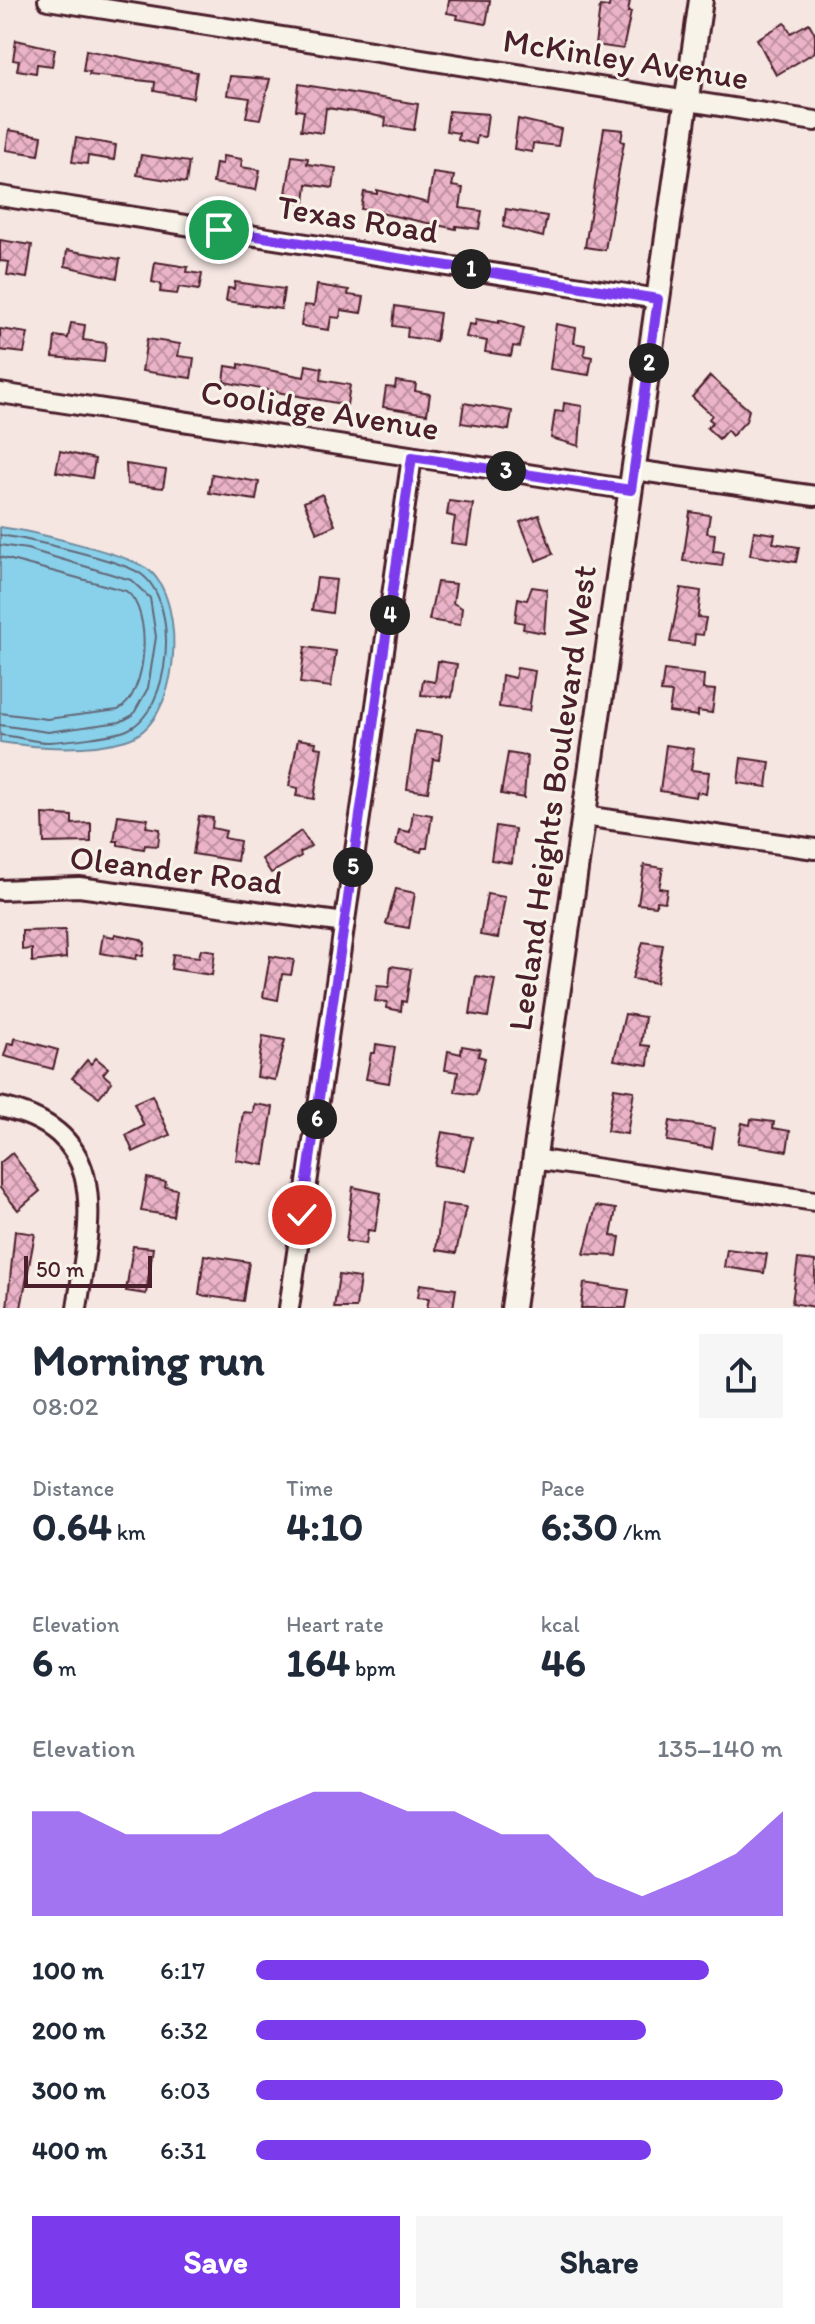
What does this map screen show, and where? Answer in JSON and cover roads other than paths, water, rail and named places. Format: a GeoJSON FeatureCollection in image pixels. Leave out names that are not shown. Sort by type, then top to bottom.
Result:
{"type":"FeatureCollection","features":[{"type":"Feature","properties":{"kind":"main road","name":"Leeland Heights Boulevard West"},"geometry":{"type":"LineString","coordinates":[[513,1308],[701,0]]}},
{"type":"Feature","properties":{"kind":"street","name":"McKinley Avenue"},"geometry":{"type":"LineString","coordinates":[[48,0],[815,121]]}},
{"type":"Feature","properties":{"kind":"street","name":"Texas Road"},"geometry":{"type":"LineString","coordinates":[[0,196],[658,299]]}},
{"type":"Feature","properties":{"kind":"street","name":"Coolidge Avenue"},"geometry":{"type":"LineString","coordinates":[[0,393],[412,457],[815,496]]}},
{"type":"Feature","properties":{"kind":"street"},"geometry":{"type":"LineString","coordinates":[[289,1308],[412,457]]}},
{"type":"Feature","properties":{"kind":"street"},"geometry":{"type":"LineString","coordinates":[[584,816],[815,849]]}},
{"type":"Feature","properties":{"kind":"street","name":"Oleander Road"},"geometry":{"type":"LineString","coordinates":[[0,890],[79,887],[345,923]]}},
{"type":"Feature","properties":{"kind":"street"},"geometry":{"type":"LineString","coordinates":[[0,1107],[42,1121],[63,1135],[79,1158],[88,1182],[91,1212],[77,1308]]}},
{"type":"Feature","properties":{"kind":"street"},"geometry":{"type":"LineString","coordinates":[[534,1159],[815,1201]]}},
{"type":"Feature","properties":{"kind":"water"},"geometry":{"type":"Polygon","coordinates":[[[0,527],[55,538],[123,558],[150,571],[162,587],[170,609],[172,662],[168,688],[158,711],[144,729],[126,740],[96,746],[47,747],[0,742],[0,527]]]}}]}
